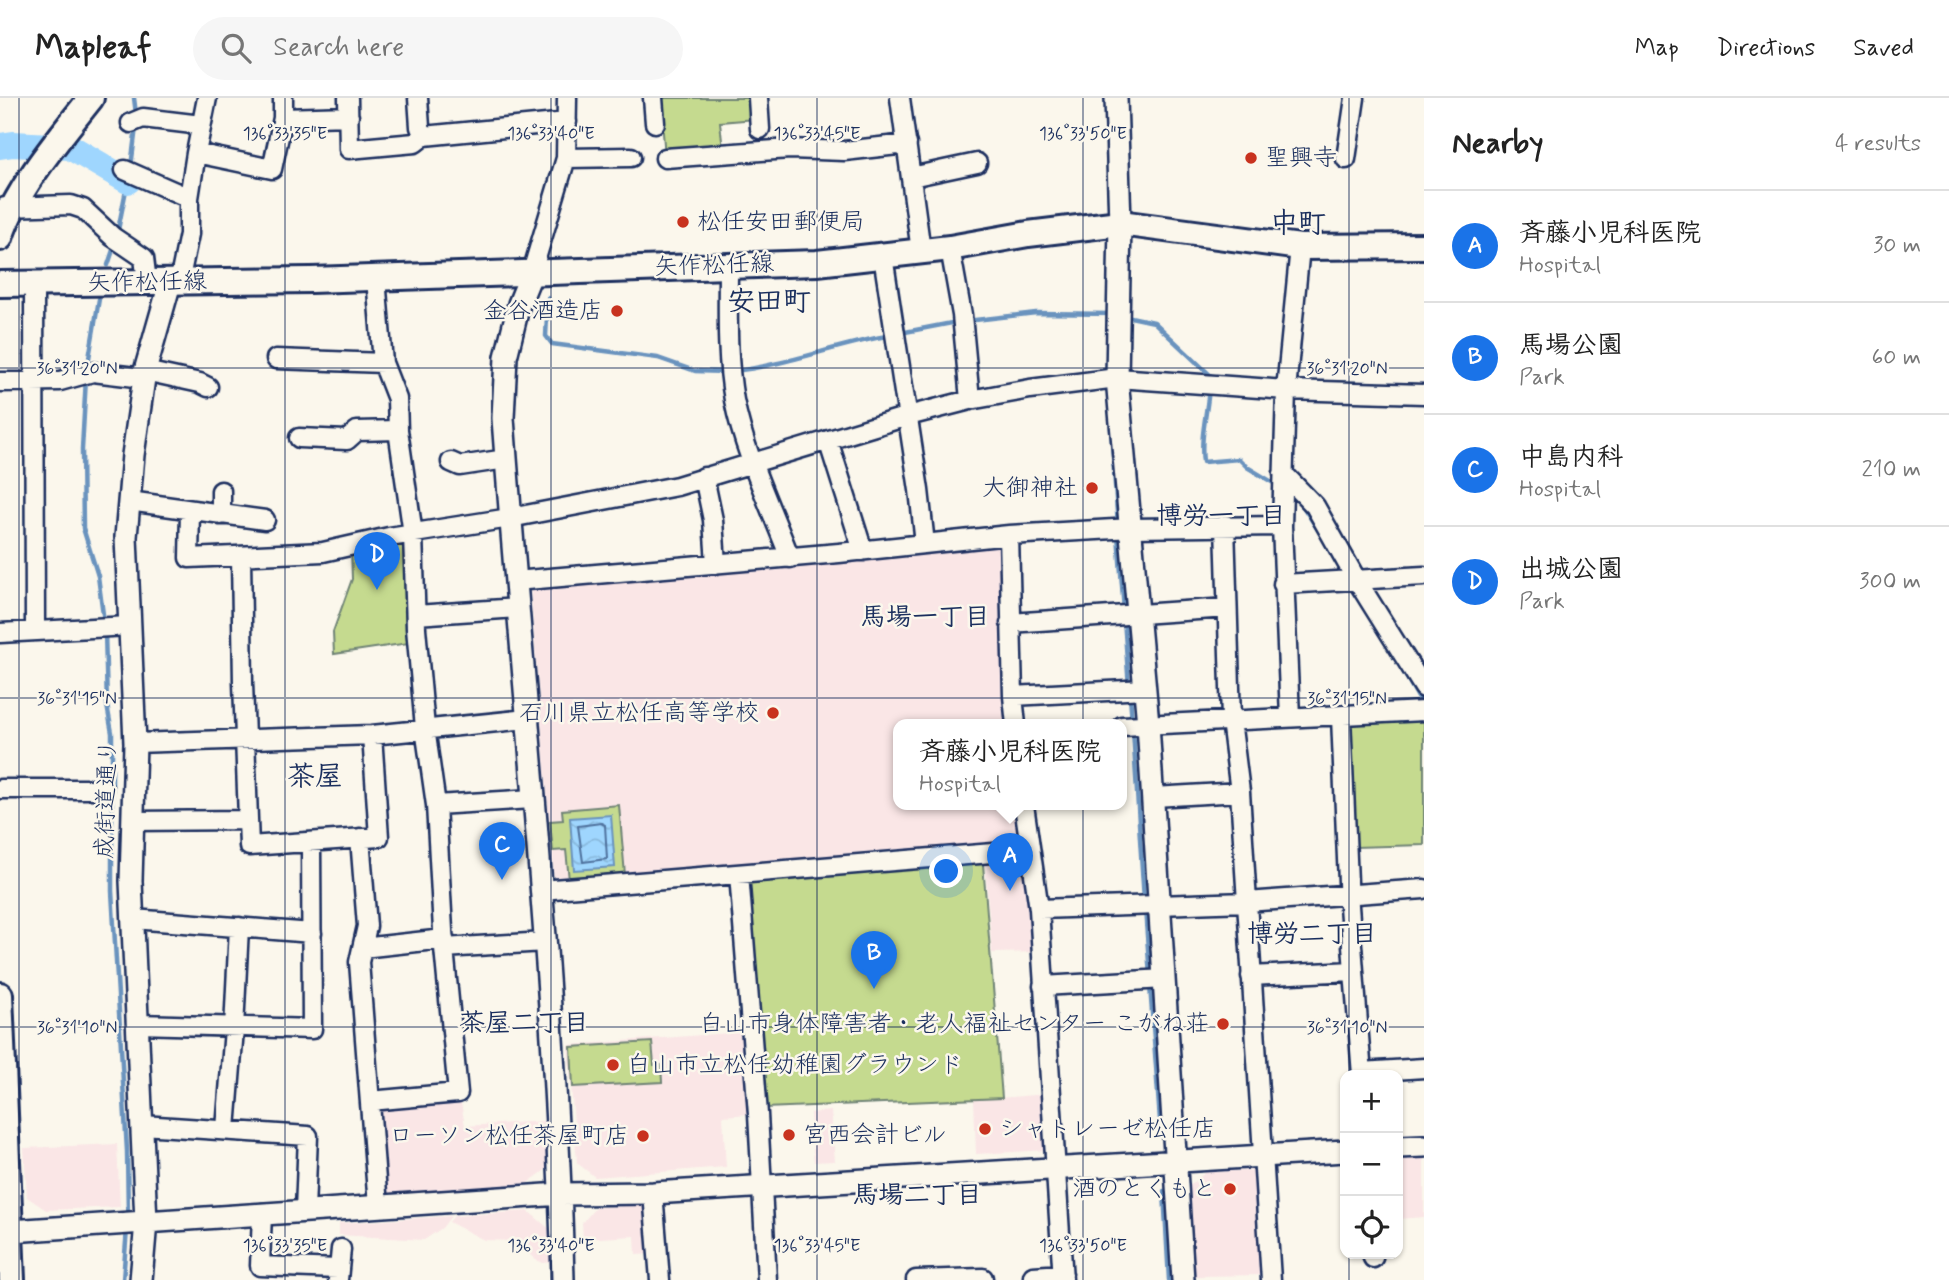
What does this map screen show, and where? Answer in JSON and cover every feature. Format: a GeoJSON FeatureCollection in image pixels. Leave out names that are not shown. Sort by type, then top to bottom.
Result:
{"type":"FeatureCollection","features":[{"type":"Feature","properties":{"kind":"main road"},"geometry":{"type":"LineString","coordinates":[[0,238],[7,207],[91,98]]}},
{"type":"Feature","properties":{"kind":"main road","name":"矢作松任線"},"geometry":{"type":"LineString","coordinates":[[0,285],[376,278],[817,263],[950,248],[1028,234],[1120,223],[1300,247],[1424,246]]}},
{"type":"Feature","properties":{"kind":"main road"},"geometry":{"type":"LineString","coordinates":[[0,995],[5,1231],[12,1280]]}},
{"type":"Feature","properties":{"kind":"street"},"geometry":{"type":"LineString","coordinates":[[7,207],[71,205],[83,209],[117,239],[145,258],[165,283],[189,234],[189,198],[207,98]]}},
{"type":"Feature","properties":{"kind":"street"},"geometry":{"type":"LineString","coordinates":[[196,153],[272,169],[283,118],[283,98]]}},
{"type":"Feature","properties":{"kind":"street"},"geometry":{"type":"LineString","coordinates":[[418,98],[420,127],[424,136]]}},
{"type":"Feature","properties":{"kind":"street"},"geometry":{"type":"LineString","coordinates":[[563,1280],[561,1194],[545,942],[503,418],[506,357],[519,304],[532,272],[566,158],[567,98]]}},
{"type":"Feature","properties":{"kind":"street"},"geometry":{"type":"LineString","coordinates":[[653,98],[655,123]]}},
{"type":"Feature","properties":{"kind":"street"},"geometry":{"type":"LineString","coordinates":[[758,98],[760,130]]}},
{"type":"Feature","properties":{"kind":"street"},"geometry":{"type":"LineString","coordinates":[[901,98],[921,251]]}},
{"type":"Feature","properties":{"kind":"street"},"geometry":{"type":"LineString","coordinates":[[1116,98],[1120,223],[1117,378],[1133,725],[1154,797],[1149,905],[1154,980],[1176,1160],[1183,1280]]}},
{"type":"Feature","properties":{"kind":"street"},"geometry":{"type":"LineString","coordinates":[[1346,159],[1355,98]]}},
{"type":"Feature","properties":{"kind":"street"},"geometry":{"type":"LineString","coordinates":[[283,118],[348,107],[349,149],[415,144],[424,136],[567,122]]}},
{"type":"Feature","properties":{"kind":"street"},"geometry":{"type":"LineString","coordinates":[[137,121],[201,125]]}},
{"type":"Feature","properties":{"kind":"street"},"geometry":{"type":"LineString","coordinates":[[665,158],[790,149],[844,151],[907,144]]}},
{"type":"Feature","properties":{"kind":"street"},"geometry":{"type":"LineString","coordinates":[[566,158],[631,157]]}},
{"type":"Feature","properties":{"kind":"street"},"geometry":{"type":"LineString","coordinates":[[911,177],[976,163]]}},
{"type":"Feature","properties":{"kind":"street"},"geometry":{"type":"LineString","coordinates":[[130,172],[189,198]]}},
{"type":"Feature","properties":{"kind":"street"},"geometry":{"type":"LineString","coordinates":[[1290,717],[1283,584],[1283,473],[1286,390],[1300,247]]}},
{"type":"Feature","properties":{"kind":"street"},"geometry":{"type":"LineString","coordinates":[[950,248],[962,320],[970,400]]}},
{"type":"Feature","properties":{"kind":"street"},"geometry":{"type":"LineString","coordinates":[[883,256],[925,544]]}},
{"type":"Feature","properties":{"kind":"street"},"geometry":{"type":"LineString","coordinates":[[728,265],[734,401],[790,558]]}},
{"type":"Feature","properties":{"kind":"street"},"geometry":{"type":"LineString","coordinates":[[370,1101],[458,1093],[444,944],[436,805],[425,728],[413,534],[398,430],[397,399],[383,363],[376,278]]}},
{"type":"Feature","properties":{"kind":"street","name":"成街道通り"},"geometry":{"type":"LineString","coordinates":[[141,1280],[133,1222],[142,1125],[131,881],[134,683],[112,628],[126,537],[145,374],[165,283]]}},
{"type":"Feature","properties":{"kind":"street"},"geometry":{"type":"LineString","coordinates":[[34,285],[35,631]]}},
{"type":"Feature","properties":{"kind":"street"},"geometry":{"type":"LineString","coordinates":[[276,359],[383,363]]}},
{"type":"Feature","properties":{"kind":"street"},"geometry":{"type":"LineString","coordinates":[[0,382],[60,381],[87,373],[145,374],[200,383],[208,387]]}},
{"type":"Feature","properties":{"kind":"street"},"geometry":{"type":"LineString","coordinates":[[190,511],[189,558],[323,552],[389,537],[510,518],[677,486],[908,416],[970,400],[1030,389],[1117,378],[1286,390],[1424,394]]}},
{"type":"Feature","properties":{"kind":"street"},"geometry":{"type":"LineString","coordinates":[[299,438],[347,440],[357,431],[398,430]]}},
{"type":"Feature","properties":{"kind":"street"},"geometry":{"type":"LineString","coordinates":[[828,440],[863,551]]}},
{"type":"Feature","properties":{"kind":"street"},"geometry":{"type":"LineString","coordinates":[[451,462],[460,466],[506,458]]}},
{"type":"Feature","properties":{"kind":"street"},"geometry":{"type":"LineString","coordinates":[[1283,473],[1315,506],[1356,579],[1424,688]]}},
{"type":"Feature","properties":{"kind":"street"},"geometry":{"type":"LineString","coordinates":[[704,478],[713,520],[716,564]]}},
{"type":"Feature","properties":{"kind":"street"},"geometry":{"type":"LineString","coordinates":[[221,491],[221,514]]}},
{"type":"Feature","properties":{"kind":"street"},"geometry":{"type":"LineString","coordinates":[[129,501],[265,520]]}},
{"type":"Feature","properties":{"kind":"street"},"geometry":{"type":"LineString","coordinates":[[1225,525],[1231,719],[1240,792],[1271,1280]]}},
{"type":"Feature","properties":{"kind":"street"},"geometry":{"type":"LineString","coordinates":[[515,581],[790,558],[1009,535],[1122,528],[1282,526]]}},
{"type":"Feature","properties":{"kind":"street"},"geometry":{"type":"LineString","coordinates":[[1009,535],[1015,719]]}},
{"type":"Feature","properties":{"kind":"street"},"geometry":{"type":"LineString","coordinates":[[241,557],[249,846],[379,837],[372,735]]}},
{"type":"Feature","properties":{"kind":"street"},"geometry":{"type":"LineString","coordinates":[[1283,584],[1424,576]]}},
{"type":"Feature","properties":{"kind":"street"},"geometry":{"type":"LineString","coordinates":[[416,615],[518,608]]}},
{"type":"Feature","properties":{"kind":"street"},"geometry":{"type":"LineString","coordinates":[[1010,623],[1227,608]]}},
{"type":"Feature","properties":{"kind":"street"},"geometry":{"type":"LineString","coordinates":[[0,633],[112,628]]}},
{"type":"Feature","properties":{"kind":"street"},"geometry":{"type":"LineString","coordinates":[[1013,696],[1133,689]]}},
{"type":"Feature","properties":{"kind":"street"},"geometry":{"type":"LineString","coordinates":[[1133,725],[1424,711]]}},
{"type":"Feature","properties":{"kind":"street"},"geometry":{"type":"LineString","coordinates":[[1341,717],[1353,971],[1362,1070]]}},
{"type":"Feature","properties":{"kind":"street"},"geometry":{"type":"LineString","coordinates":[[135,743],[372,735],[527,719]]}},
{"type":"Feature","properties":{"kind":"street"},"geometry":{"type":"LineString","coordinates":[[0,789],[103,789]]}},
{"type":"Feature","properties":{"kind":"street"},"geometry":{"type":"LineString","coordinates":[[1154,797],[1240,792]]}},
{"type":"Feature","properties":{"kind":"street"},"geometry":{"type":"LineString","coordinates":[[436,805],[533,799]]}},
{"type":"Feature","properties":{"kind":"street"},"geometry":{"type":"LineString","coordinates":[[1025,810],[1039,909],[1063,1277],[1033,1276]]}},
{"type":"Feature","properties":{"kind":"street"},"geometry":{"type":"LineString","coordinates":[[133,821],[248,820]]}},
{"type":"Feature","properties":{"kind":"street"},"geometry":{"type":"LineString","coordinates":[[360,838],[367,926],[359,962],[378,1206]]}},
{"type":"Feature","properties":{"kind":"street"},"geometry":{"type":"LineString","coordinates":[[138,1024],[234,1029],[312,1029],[311,842]]}},
{"type":"Feature","properties":{"kind":"street"},"geometry":{"type":"LineString","coordinates":[[541,890],[1030,850]]}},
{"type":"Feature","properties":{"kind":"street"},"geometry":{"type":"LineString","coordinates":[[739,874],[763,1186],[767,1280]]}},
{"type":"Feature","properties":{"kind":"street"},"geometry":{"type":"LineString","coordinates":[[1039,909],[1247,902],[1424,889]]}},
{"type":"Feature","properties":{"kind":"street"},"geometry":{"type":"LineString","coordinates":[[133,919],[312,933]]}},
{"type":"Feature","properties":{"kind":"street"},"geometry":{"type":"LineString","coordinates":[[226,1129],[239,927]]}},
{"type":"Feature","properties":{"kind":"street"},"geometry":{"type":"LineString","coordinates":[[362,948],[545,942]]}},
{"type":"Feature","properties":{"kind":"street"},"geometry":{"type":"LineString","coordinates":[[1251,976],[1353,971]]}},
{"type":"Feature","properties":{"kind":"street"},"geometry":{"type":"LineString","coordinates":[[1043,986],[1154,980]]}},
{"type":"Feature","properties":{"kind":"street"},"geometry":{"type":"LineString","coordinates":[[1399,1070],[1424,1068]]}},
{"type":"Feature","properties":{"kind":"street"},"geometry":{"type":"LineString","coordinates":[[142,1125],[308,1136],[305,1210]]}},
{"type":"Feature","properties":{"kind":"street"},"geometry":{"type":"LineString","coordinates":[[1403,1147],[1424,1146]]}},
{"type":"Feature","properties":{"kind":"street"},"geometry":{"type":"LineString","coordinates":[[5,1231],[561,1194],[653,1193],[1340,1151]]}},
{"type":"Feature","properties":{"kind":"street"},"geometry":{"type":"LineString","coordinates":[[653,1193],[660,1280]]}},
{"type":"Feature","properties":{"kind":"street"},"geometry":{"type":"LineString","coordinates":[[262,1213],[260,1266],[338,1275],[341,1249]]}},
{"type":"Feature","properties":{"kind":"street"},"geometry":{"type":"LineString","coordinates":[[916,1280],[983,1278]]}},
{"type":"Feature","properties":{"kind":"shaded area","name":"石川県立松任高等学校"},"geometry":{"type":"Polygon","coordinates":[[[996,543],[1002,549],[1006,719],[893,719],[893,810],[1016,810],[1019,844],[554,882],[530,587],[996,543]]]}},
{"type":"Feature","properties":{"kind":"shaded area"},"geometry":{"type":"Polygon","coordinates":[[[1020,861],[1030,873],[1036,952],[992,953],[985,864],[1020,861]]]}},
{"type":"Feature","properties":{"kind":"shaded area"},"geometry":{"type":"Polygon","coordinates":[[[743,1032],[749,1114],[723,1116],[726,1167],[595,1177],[577,1163],[568,1045],[743,1032]]]}},
{"type":"Feature","properties":{"kind":"shaded area"},"geometry":{"type":"Polygon","coordinates":[[[1046,1094],[1049,1150],[976,1154],[974,1100],[1046,1094]]]}},
{"type":"Feature","properties":{"kind":"shaded area"},"geometry":{"type":"Polygon","coordinates":[[[460,1097],[465,1126],[544,1121],[548,1168],[525,1185],[385,1196],[378,1104],[460,1097]]]}},
{"type":"Feature","properties":{"kind":"shaded area"},"geometry":{"type":"Polygon","coordinates":[[[831,1111],[835,1161],[814,1162],[810,1113],[831,1111]]]}},
{"type":"Feature","properties":{"kind":"shaded area"},"geometry":{"type":"Polygon","coordinates":[[[117,1144],[120,1207],[46,1210],[27,1197],[24,1148],[117,1144]]]}},
{"type":"Feature","properties":{"kind":"shaded area"},"geometry":{"type":"Polygon","coordinates":[[[1424,1158],[1424,1217],[1403,1219],[1403,1159],[1424,1158]]]}},
{"type":"Feature","properties":{"kind":"shaded area"},"geometry":{"type":"Polygon","coordinates":[[[1260,1170],[1267,1275],[1195,1276],[1189,1186],[1206,1172],[1260,1170]]]}},
{"type":"Feature","properties":{"kind":"shaded area"},"geometry":{"type":"Polygon","coordinates":[[[649,1205],[652,1254],[636,1255],[635,1236],[583,1239],[582,1223],[596,1207],[649,1205]]]}},
{"type":"Feature","properties":{"kind":"shaded area"},"geometry":{"type":"Polygon","coordinates":[[[528,1211],[552,1231],[553,1262],[542,1263],[536,1260],[514,1241],[484,1240],[449,1222],[454,1216],[528,1211]]]}},
{"type":"Feature","properties":{"kind":"shaded area"},"geometry":{"type":"Polygon","coordinates":[[[451,1216],[442,1228],[424,1240],[339,1235],[339,1223],[451,1216]]]}},
{"type":"Feature","properties":{"kind":"green space"},"geometry":{"type":"Polygon","coordinates":[[[660,98],[754,98],[755,119],[720,122],[723,150],[665,156],[660,98]]]}},
{"type":"Feature","properties":{"kind":"green space"},"geometry":{"type":"Polygon","coordinates":[[[404,535],[409,643],[334,654],[333,632],[352,579],[351,546],[404,535]]]}},
{"type":"Feature","properties":{"kind":"green space"},"geometry":{"type":"Polygon","coordinates":[[[1424,719],[1424,845],[1354,847],[1350,724],[1424,719]]]}},
{"type":"Feature","properties":{"kind":"green space"},"geometry":{"type":"Polygon","coordinates":[[[619,805],[625,875],[569,880],[566,850],[553,851],[550,821],[563,820],[562,810],[619,805]]]}},
{"type":"Feature","properties":{"kind":"green space"},"geometry":{"type":"Polygon","coordinates":[[[983,864],[1002,1098],[765,1108],[745,880],[983,864]]]}},
{"type":"Feature","properties":{"kind":"green space","name":"白山市立松任幼稚園グラウンド"},"geometry":{"type":"Polygon","coordinates":[[[652,1042],[654,1065],[661,1065],[662,1082],[573,1087],[571,1047],[652,1042]]]}},
{"type":"Feature","properties":{"kind":"water"},"geometry":{"type":"Polygon","coordinates":[[[611,815],[615,867],[574,870],[570,818],[611,815]]]}},
{"type":"Feature","properties":{"kind":"waterway"},"geometry":{"type":"LineString","coordinates":[[134,98],[136,114]]}},
{"type":"Feature","properties":{"kind":"waterway"},"geometry":{"type":"LineString","coordinates":[[131,167],[136,127]]}},
{"type":"Feature","properties":{"kind":"waterway"},"geometry":{"type":"LineString","coordinates":[[0,146],[13,144],[70,147],[128,181]]}},
{"type":"Feature","properties":{"kind":"waterway"},"geometry":{"type":"LineString","coordinates":[[117,235],[129,175]]}},
{"type":"Feature","properties":{"kind":"waterway"},"geometry":{"type":"LineString","coordinates":[[108,265],[115,244]]}},
{"type":"Feature","properties":{"kind":"waterway"},"geometry":{"type":"LineString","coordinates":[[548,298],[546,336],[552,344],[658,358],[695,371],[725,372]]}},
{"type":"Feature","properties":{"kind":"waterway"},"geometry":{"type":"LineString","coordinates":[[87,370],[99,299]]}},
{"type":"Feature","properties":{"kind":"waterway"},"geometry":{"type":"LineString","coordinates":[[966,321],[1036,313],[1114,314]]}},
{"type":"Feature","properties":{"kind":"waterway"},"geometry":{"type":"LineString","coordinates":[[1126,316],[1154,322],[1211,376],[1210,379]]}},
{"type":"Feature","properties":{"kind":"waterway"},"geometry":{"type":"LineString","coordinates":[[900,333],[957,322]]}},
{"type":"Feature","properties":{"kind":"waterway"},"geometry":{"type":"LineString","coordinates":[[734,371],[892,335]]}},
{"type":"Feature","properties":{"kind":"waterway"},"geometry":{"type":"LineString","coordinates":[[86,378],[82,449],[83,528],[98,576],[104,622]]}},
{"type":"Feature","properties":{"kind":"waterway"},"geometry":{"type":"LineString","coordinates":[[1209,388],[1203,434],[1203,462],[1239,459],[1277,485]]}},
{"type":"Feature","properties":{"kind":"waterway"},"geometry":{"type":"LineString","coordinates":[[1111,428],[1118,526]]}},
{"type":"Feature","properties":{"kind":"waterway"},"geometry":{"type":"LineString","coordinates":[[1302,505],[1322,536]]}},
{"type":"Feature","properties":{"kind":"waterway"},"geometry":{"type":"LineString","coordinates":[[1118,535],[1124,610]]}},
{"type":"Feature","properties":{"kind":"waterway"},"geometry":{"type":"LineString","coordinates":[[1124,619],[1129,687]]}},
{"type":"Feature","properties":{"kind":"waterway"},"geometry":{"type":"LineString","coordinates":[[105,631],[107,705],[112,733],[112,891],[127,1151],[128,1216]]}},
{"type":"Feature","properties":{"kind":"waterway"},"geometry":{"type":"LineString","coordinates":[[1400,666],[1420,701]]}},
{"type":"Feature","properties":{"kind":"waterway"},"geometry":{"type":"LineString","coordinates":[[1130,695],[1132,722]]}},
{"type":"Feature","properties":{"kind":"waterway"},"geometry":{"type":"LineString","coordinates":[[1133,730],[1144,900]]}},
{"type":"Feature","properties":{"kind":"waterway"},"geometry":{"type":"LineString","coordinates":[[1145,908],[1150,976]]}},
{"type":"Feature","properties":{"kind":"waterway"},"geometry":{"type":"LineString","coordinates":[[1150,985],[1161,1134]]}},
{"type":"Feature","properties":{"kind":"waterway"},"geometry":{"type":"LineString","coordinates":[[1164,1191],[1169,1280]]}},
{"type":"Feature","properties":{"kind":"waterway"},"geometry":{"type":"LineString","coordinates":[[123,1280],[127,1229]]}},
{"type":"Feature","properties":{"kind":"place","name":"聖興寺"},"geometry":{"type":"Point","coordinates":[1251,158]}},
{"type":"Feature","properties":{"kind":"place","name":"松任安田郵便局"},"geometry":{"type":"Point","coordinates":[683,222]}},
{"type":"Feature","properties":{"kind":"place","name":"金谷酒造店"},"geometry":{"type":"Point","coordinates":[617,311]}},
{"type":"Feature","properties":{"kind":"place","name":"大御神社"},"geometry":{"type":"Point","coordinates":[1092,488]}},
{"type":"Feature","properties":{"kind":"place","name":"出城公園"},"geometry":{"type":"Point","coordinates":[377,590]}},
{"type":"Feature","properties":{"kind":"place","name":"石川県立松任高等学校"},"geometry":{"type":"Point","coordinates":[773,713]}},
{"type":"Feature","properties":{"kind":"place","name":"中島内科"},"geometry":{"type":"Point","coordinates":[502,880]}},
{"type":"Feature","properties":{"kind":"place","name":"斉藤小児科医院"},"geometry":{"type":"Point","coordinates":[1010,891]}},
{"type":"Feature","properties":{"kind":"place","name":"馬場公園"},"geometry":{"type":"Point","coordinates":[874,989]}},
{"type":"Feature","properties":{"kind":"place","name":"白山市身体障害者・老人福祉センター こがね荘"},"geometry":{"type":"Point","coordinates":[1223,1024]}},
{"type":"Feature","properties":{"kind":"place","name":"白山市立松任幼稚園グラウンド"},"geometry":{"type":"Point","coordinates":[613,1065]}},
{"type":"Feature","properties":{"kind":"place","name":"シャトレーゼ松任店"},"geometry":{"type":"Point","coordinates":[985,1129]}},
{"type":"Feature","properties":{"kind":"place","name":"宮西会計ビル"},"geometry":{"type":"Point","coordinates":[789,1135]}},
{"type":"Feature","properties":{"kind":"place","name":"ローソン松任茶屋町店"},"geometry":{"type":"Point","coordinates":[643,1136]}},
{"type":"Feature","properties":{"kind":"place","name":"酒のとくもと"},"geometry":{"type":"Point","coordinates":[1230,1189]}},
{"type":"Feature","properties":{"kind":"district","name":"中町"},"geometry":{"type":"Point","coordinates":[1298,224]}},
{"type":"Feature","properties":{"kind":"district","name":"安田町"},"geometry":{"type":"Point","coordinates":[769,302]}},
{"type":"Feature","properties":{"kind":"district","name":"博労一丁目"},"geometry":{"type":"Point","coordinates":[1221,517]}},
{"type":"Feature","properties":{"kind":"district","name":"馬場一丁目"},"geometry":{"type":"Point","coordinates":[925,618]}},
{"type":"Feature","properties":{"kind":"district","name":"茶屋"},"geometry":{"type":"Point","coordinates":[315,777]}},
{"type":"Feature","properties":{"kind":"district","name":"博労二丁目"},"geometry":{"type":"Point","coordinates":[1312,935]}},
{"type":"Feature","properties":{"kind":"district","name":"茶屋二丁目"},"geometry":{"type":"Point","coordinates":[524,1024]}},
{"type":"Feature","properties":{"kind":"district","name":"馬場二丁目"},"geometry":{"type":"Point","coordinates":[917,1196]}}]}
